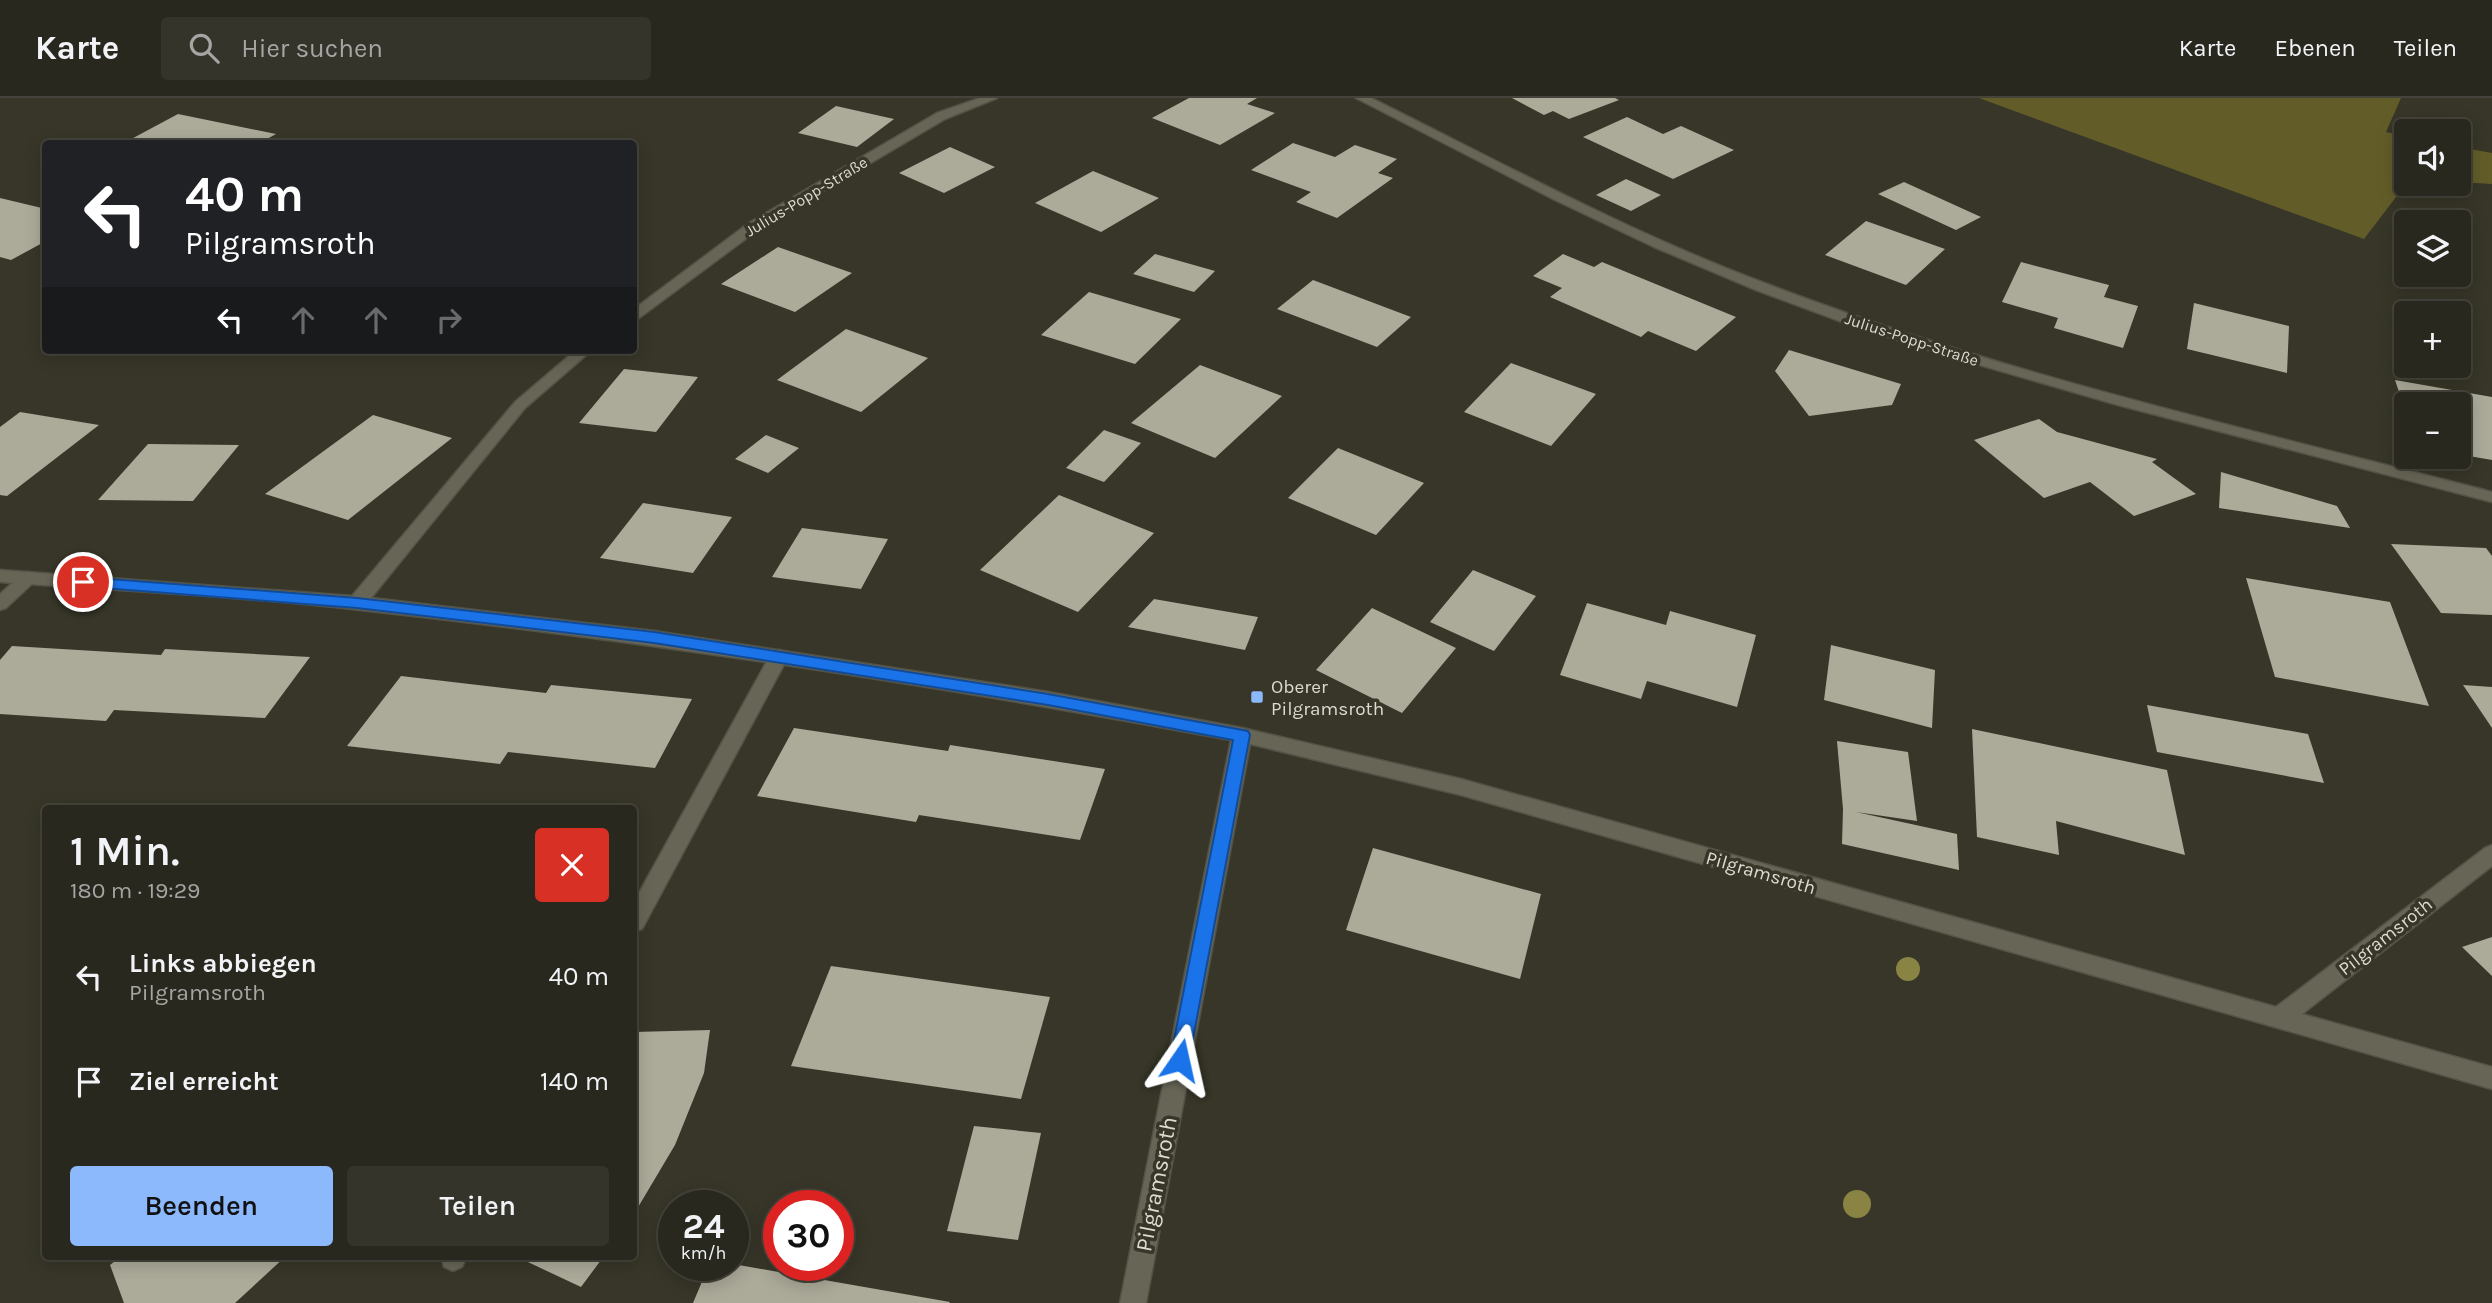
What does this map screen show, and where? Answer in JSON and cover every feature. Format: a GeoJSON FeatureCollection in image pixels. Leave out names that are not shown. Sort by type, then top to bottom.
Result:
{"type":"FeatureCollection","features":[{"type":"Feature","properties":{"kind":"street","name":"Julius-Popp-Straße"},"geometry":{"type":"LineString","coordinates":[[637,312],[754,226],[941,116],[990,98]]}},
{"type":"Feature","properties":{"kind":"street","name":"Julius-Popp-Straße"},"geometry":{"type":"LineString","coordinates":[[1362,98],[1616,225],[1759,286],[1918,343],[2028,375],[2492,497]]}},
{"type":"Feature","properties":{"kind":"street"},"geometry":{"type":"LineString","coordinates":[[357,603],[520,405],[581,354]]}},
{"type":"Feature","properties":{"kind":"street","name":"Pilgramsroth"},"geometry":{"type":"LineString","coordinates":[[0,576],[357,603],[654,638],[1048,699],[1242,735],[1461,787],[2492,1079]]}},
{"type":"Feature","properties":{"kind":"street"},"geometry":{"type":"LineString","coordinates":[[0,604],[28,578]]}},
{"type":"Feature","properties":{"kind":"street"},"geometry":{"type":"LineString","coordinates":[[637,917],[779,657]]}},
{"type":"Feature","properties":{"kind":"street","name":"Pilgramsroth"},"geometry":{"type":"LineString","coordinates":[[1133,1303],[1242,735]]}},
{"type":"Feature","properties":{"kind":"street","name":"Pilgramsroth"},"geometry":{"type":"LineString","coordinates":[[2279,1018],[2492,854]]}},
{"type":"Feature","properties":{"kind":"shaded area"},"geometry":{"type":"Polygon","coordinates":[[[1979,98],[2401,98],[2386,132],[2394,134],[2394,196],[2397,196],[2364,239],[1979,98]]]}},
{"type":"Feature","properties":{"kind":"shaded area"},"geometry":{"type":"Polygon","coordinates":[[[2471,149],[2492,153],[2492,184],[2471,183],[2471,149]]]}},
{"type":"Feature","properties":{"kind":"building"},"geometry":{"type":"Polygon","coordinates":[[[1189,98],[1257,98],[1247,104],[1275,113],[1220,145],[1152,118],[1189,98]]]}},
{"type":"Feature","properties":{"kind":"building"},"geometry":{"type":"Polygon","coordinates":[[[1512,98],[1619,100],[1569,119],[1553,111],[1544,115],[1512,98]]]}},
{"type":"Feature","properties":{"kind":"building"},"geometry":{"type":"Polygon","coordinates":[[[836,106],[894,119],[857,147],[798,133],[836,106]]]}},
{"type":"Feature","properties":{"kind":"building"},"geometry":{"type":"Polygon","coordinates":[[[178,114],[276,134],[265,140],[129,140],[178,114]]]}},
{"type":"Feature","properties":{"kind":"building"},"geometry":{"type":"Polygon","coordinates":[[[1627,117],[1663,134],[1681,126],[1734,150],[1673,179],[1583,137],[1627,117]]]}},
{"type":"Feature","properties":{"kind":"building"},"geometry":{"type":"Polygon","coordinates":[[[1293,143],[1335,157],[1355,145],[1397,159],[1378,173],[1393,178],[1337,218],[1296,202],[1311,192],[1251,170],[1293,143]]]}},
{"type":"Feature","properties":{"kind":"building"},"geometry":{"type":"Polygon","coordinates":[[[950,147],[995,167],[944,193],[899,173],[950,147]]]}},
{"type":"Feature","properties":{"kind":"building"},"geometry":{"type":"Polygon","coordinates":[[[1093,171],[1159,198],[1101,232],[1035,203],[1093,171]]]}},
{"type":"Feature","properties":{"kind":"building"},"geometry":{"type":"Polygon","coordinates":[[[1626,179],[1661,195],[1631,211],[1596,195],[1626,179]]]}},
{"type":"Feature","properties":{"kind":"building"},"geometry":{"type":"Polygon","coordinates":[[[1904,182],[1981,217],[1956,230],[1878,194],[1904,182]]]}},
{"type":"Feature","properties":{"kind":"building"},"geometry":{"type":"Polygon","coordinates":[[[0,198],[42,208],[42,243],[11,260],[0,257],[0,198]]]}},
{"type":"Feature","properties":{"kind":"building"},"geometry":{"type":"Polygon","coordinates":[[[1866,221],[1945,249],[1906,285],[1825,255],[1866,221]]]}},
{"type":"Feature","properties":{"kind":"building"},"geometry":{"type":"Polygon","coordinates":[[[778,247],[852,273],[795,312],[721,284],[778,247]]]}},
{"type":"Feature","properties":{"kind":"building"},"geometry":{"type":"Polygon","coordinates":[[[1155,254],[1215,271],[1194,292],[1133,274],[1155,254]]]}},
{"type":"Feature","properties":{"kind":"building"},"geometry":{"type":"Polygon","coordinates":[[[1563,254],[1594,267],[1602,262],[1736,317],[1696,351],[1648,331],[1641,337],[1550,297],[1562,288],[1533,276],[1563,254]]]}},
{"type":"Feature","properties":{"kind":"building"},"geometry":{"type":"Polygon","coordinates":[[[2021,262],[2109,285],[2104,297],[2138,306],[2123,348],[2054,328],[2058,318],[2002,302],[2021,262]]]}},
{"type":"Feature","properties":{"kind":"building"},"geometry":{"type":"Polygon","coordinates":[[[1313,280],[1411,317],[1377,347],[1277,309],[1313,280]]]}},
{"type":"Feature","properties":{"kind":"building"},"geometry":{"type":"Polygon","coordinates":[[[1089,292],[1181,319],[1135,364],[1041,335],[1089,292]]]}},
{"type":"Feature","properties":{"kind":"building"},"geometry":{"type":"Polygon","coordinates":[[[2194,303],[2289,326],[2287,373],[2187,349],[2194,303]]]}},
{"type":"Feature","properties":{"kind":"building"},"geometry":{"type":"Polygon","coordinates":[[[846,329],[928,358],[861,412],[777,380],[846,329]]]}},
{"type":"Feature","properties":{"kind":"building"},"geometry":{"type":"Polygon","coordinates":[[[1789,350],[1901,384],[1892,405],[1809,416],[1775,371],[1789,350]]]}},
{"type":"Feature","properties":{"kind":"building"},"geometry":{"type":"Polygon","coordinates":[[[1511,363],[1596,394],[1551,446],[1464,412],[1511,363]]]}},
{"type":"Feature","properties":{"kind":"building"},"geometry":{"type":"Polygon","coordinates":[[[1200,365],[1282,396],[1215,458],[1131,423],[1200,365]]]}},
{"type":"Feature","properties":{"kind":"building"},"geometry":{"type":"Polygon","coordinates":[[[624,369],[698,377],[656,432],[579,423],[624,369]]]}},
{"type":"Feature","properties":{"kind":"building"},"geometry":{"type":"Polygon","coordinates":[[[2395,380],[2463,392],[2399,392],[2395,380]]]}},
{"type":"Feature","properties":{"kind":"building"},"geometry":{"type":"Polygon","coordinates":[[[2471,393],[2492,397],[2492,460],[2471,456],[2471,393]]]}},
{"type":"Feature","properties":{"kind":"building"},"geometry":{"type":"Polygon","coordinates":[[[20,412],[99,425],[7,496],[0,495],[0,427],[20,412]]]}},
{"type":"Feature","properties":{"kind":"building"},"geometry":{"type":"Polygon","coordinates":[[[373,415],[452,438],[348,520],[265,494],[373,415]]]}},
{"type":"Feature","properties":{"kind":"building"},"geometry":{"type":"Polygon","coordinates":[[[2039,419],[2057,432],[2157,459],[2152,462],[2196,494],[2134,516],[2090,482],[2044,498],[1974,440],[2039,419]]]}},
{"type":"Feature","properties":{"kind":"building"},"geometry":{"type":"Polygon","coordinates":[[[1104,430],[1141,443],[1104,482],[1066,468],[1104,430]]]}},
{"type":"Feature","properties":{"kind":"building"},"geometry":{"type":"Polygon","coordinates":[[[766,435],[799,448],[768,473],[735,459],[766,435]]]}},
{"type":"Feature","properties":{"kind":"building"},"geometry":{"type":"Polygon","coordinates":[[[148,444],[239,445],[193,501],[98,500],[148,444]]]}},
{"type":"Feature","properties":{"kind":"building"},"geometry":{"type":"Polygon","coordinates":[[[1338,448],[1424,483],[1376,535],[1288,498],[1338,448]]]}},
{"type":"Feature","properties":{"kind":"building"},"geometry":{"type":"Polygon","coordinates":[[[2221,472],[2337,506],[2350,528],[2219,508],[2221,472]]]}},
{"type":"Feature","properties":{"kind":"building"},"geometry":{"type":"Polygon","coordinates":[[[1059,495],[1154,533],[1078,612],[980,570],[1059,495]]]}},
{"type":"Feature","properties":{"kind":"building"},"geometry":{"type":"Polygon","coordinates":[[[643,503],[732,517],[693,573],[600,558],[643,503]]]}},
{"type":"Feature","properties":{"kind":"building"},"geometry":{"type":"Polygon","coordinates":[[[802,528],[888,539],[861,589],[772,577],[802,528]]]}},
{"type":"Feature","properties":{"kind":"building"},"geometry":{"type":"Polygon","coordinates":[[[2391,544],[2486,548],[2492,556],[2492,615],[2441,613],[2391,544]]]}},
{"type":"Feature","properties":{"kind":"building"},"geometry":{"type":"Polygon","coordinates":[[[1473,570],[1536,596],[1494,651],[1430,622],[1473,570]]]}},
{"type":"Feature","properties":{"kind":"building"},"geometry":{"type":"Polygon","coordinates":[[[2246,578],[2390,602],[2429,706],[2275,677],[2246,578]]]}},
{"type":"Feature","properties":{"kind":"building"},"geometry":{"type":"Polygon","coordinates":[[[1154,599],[1258,617],[1245,650],[1128,627],[1154,599]]]}},
{"type":"Feature","properties":{"kind":"building"},"geometry":{"type":"Polygon","coordinates":[[[1587,603],[1666,625],[1670,611],[1756,635],[1737,707],[1647,681],[1641,699],[1560,675],[1587,603]]]}},
{"type":"Feature","properties":{"kind":"building"},"geometry":{"type":"Polygon","coordinates":[[[1372,608],[1456,648],[1402,713],[1316,670],[1372,608]]]}},
{"type":"Feature","properties":{"kind":"building"},"geometry":{"type":"Polygon","coordinates":[[[1831,645],[1935,670],[1932,728],[1824,700],[1831,645]]]}},
{"type":"Feature","properties":{"kind":"building"},"geometry":{"type":"Polygon","coordinates":[[[12,646],[161,655],[165,649],[310,657],[265,718],[114,710],[106,721],[0,714],[0,660],[12,646]]]}},
{"type":"Feature","properties":{"kind":"building"},"geometry":{"type":"Polygon","coordinates":[[[401,676],[546,693],[551,685],[692,699],[655,768],[508,752],[500,764],[347,746],[401,676]]]}},
{"type":"Feature","properties":{"kind":"building"},"geometry":{"type":"Polygon","coordinates":[[[2463,685],[2492,687],[2492,728],[2463,685]]]}},
{"type":"Feature","properties":{"kind":"building"},"geometry":{"type":"Polygon","coordinates":[[[2147,705],[2308,734],[2324,783],[2157,752],[2147,705]]]}},
{"type":"Feature","properties":{"kind":"building"},"geometry":{"type":"Polygon","coordinates":[[[794,728],[948,751],[950,745],[1105,769],[1080,840],[919,815],[916,822],[757,796],[794,728]]]}},
{"type":"Feature","properties":{"kind":"building"},"geometry":{"type":"Polygon","coordinates":[[[1972,729],[2167,770],[2185,855],[2056,821],[2059,855],[1977,837],[1972,729]]]}},
{"type":"Feature","properties":{"kind":"building"},"geometry":{"type":"Polygon","coordinates":[[[1837,741],[1908,752],[1917,821],[1856,812],[1957,834],[1959,870],[1842,844],[1843,809],[1837,741]]]}},
{"type":"Feature","properties":{"kind":"building"},"geometry":{"type":"Polygon","coordinates":[[[1373,848],[1541,894],[1520,979],[1346,930],[1373,848]]]}},
{"type":"Feature","properties":{"kind":"building"},"geometry":{"type":"Polygon","coordinates":[[[2492,937],[2492,976],[2462,947],[2492,937]]]}},
{"type":"Feature","properties":{"kind":"building"},"geometry":{"type":"Polygon","coordinates":[[[831,966],[1050,997],[1021,1099],[791,1066],[831,966]]]}},
{"type":"Feature","properties":{"kind":"building"},"geometry":{"type":"Polygon","coordinates":[[[710,1030],[704,1073],[675,1145],[637,1209],[637,1032],[710,1030]]]}},
{"type":"Feature","properties":{"kind":"building"},"geometry":{"type":"Polygon","coordinates":[[[974,1126],[1041,1133],[1018,1240],[947,1231],[974,1126]]]}},
{"type":"Feature","properties":{"kind":"building"},"geometry":{"type":"Polygon","coordinates":[[[116,1260],[282,1260],[235,1303],[124,1303],[110,1265],[116,1260]]]}},
{"type":"Feature","properties":{"kind":"building"},"geometry":{"type":"Polygon","coordinates":[[[524,1260],[601,1260],[581,1287],[524,1260]]]}},
{"type":"Feature","properties":{"kind":"building"},"geometry":{"type":"Polygon","coordinates":[[[749,1267],[763,1269],[763,1281],[830,1281],[950,1302],[949,1303],[693,1303],[702,1281],[749,1281],[749,1267]]]}},
{"type":"Feature","properties":{"kind":"place","name":"Oberer Pilgramsroth"},"geometry":{"type":"Point","coordinates":[1257,697]}},
{"type":"Feature","properties":{"kind":"route"},"geometry":{"type":"LineString","coordinates":[[83,582],[357,603],[654,638],[1048,699],[1242,735],[1180,1060]]}}]}
